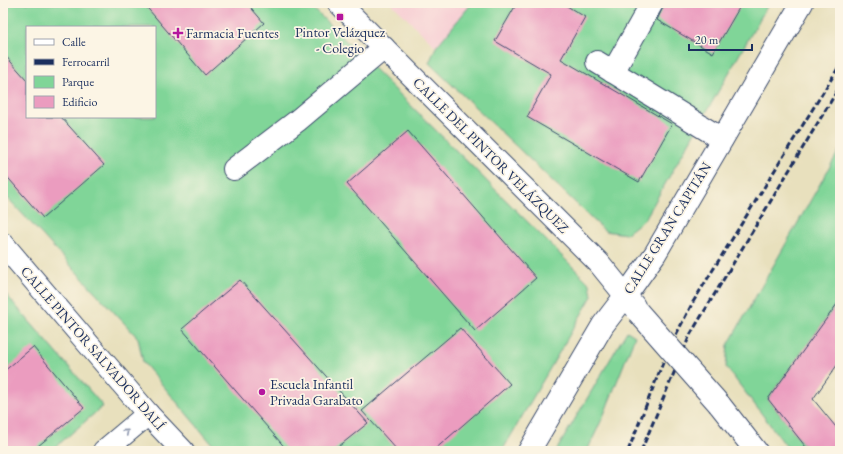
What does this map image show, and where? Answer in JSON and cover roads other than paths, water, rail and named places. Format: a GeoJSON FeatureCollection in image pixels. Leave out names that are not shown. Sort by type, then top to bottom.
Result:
{"type":"FeatureCollection","features":[{"type":"Feature","properties":{"kind":"street","name":"CALLE DEL PINTOR VELÁZQUEZ"},"geometry":{"type":"LineString","coordinates":[[339,3],[599,263],[632,304],[719,404],[756,451]]}},
{"type":"Feature","properties":{"kind":"street"},"geometry":{"type":"LineString","coordinates":[[652,3],[605,67],[722,139]]}},
{"type":"Feature","properties":{"kind":"street","name":"CALLE GRAN CAPITÁN"},"geometry":{"type":"LineString","coordinates":[[529,451],[603,325],[632,304],[655,254],[802,3]]}},
{"type":"Feature","properties":{"kind":"street"},"geometry":{"type":"LineString","coordinates":[[234,169],[297,121],[384,48]]}},
{"type":"Feature","properties":{"kind":"street","name":"CALLE PINTOR SALVADOR DALÍ"},"geometry":{"type":"LineString","coordinates":[[3,244],[148,414],[183,451]]}},
{"type":"Feature","properties":{"kind":"street"},"geometry":{"type":"LineString","coordinates":[[104,451],[148,414]]}},
{"type":"Feature","properties":{"kind":"railway"},"geometry":{"type":"LineString","coordinates":[[628,451],[668,350],[693,302],[840,65]]}},
{"type":"Feature","properties":{"kind":"railway"},"geometry":{"type":"LineString","coordinates":[[641,451],[690,335],[840,86]]}},
{"type":"Feature","properties":{"kind":"place","name":"Pintor Velázquez - Colegio"},"geometry":{"type":"Point","coordinates":[340,17]}},
{"type":"Feature","properties":{"kind":"place","name":"Farmacia Fuentes"},"geometry":{"type":"Point","coordinates":[178,33]}},
{"type":"Feature","properties":{"kind":"place","name":"Escuela Infantil Privada Garabato"},"geometry":{"type":"Point","coordinates":[262,392]}}]}
